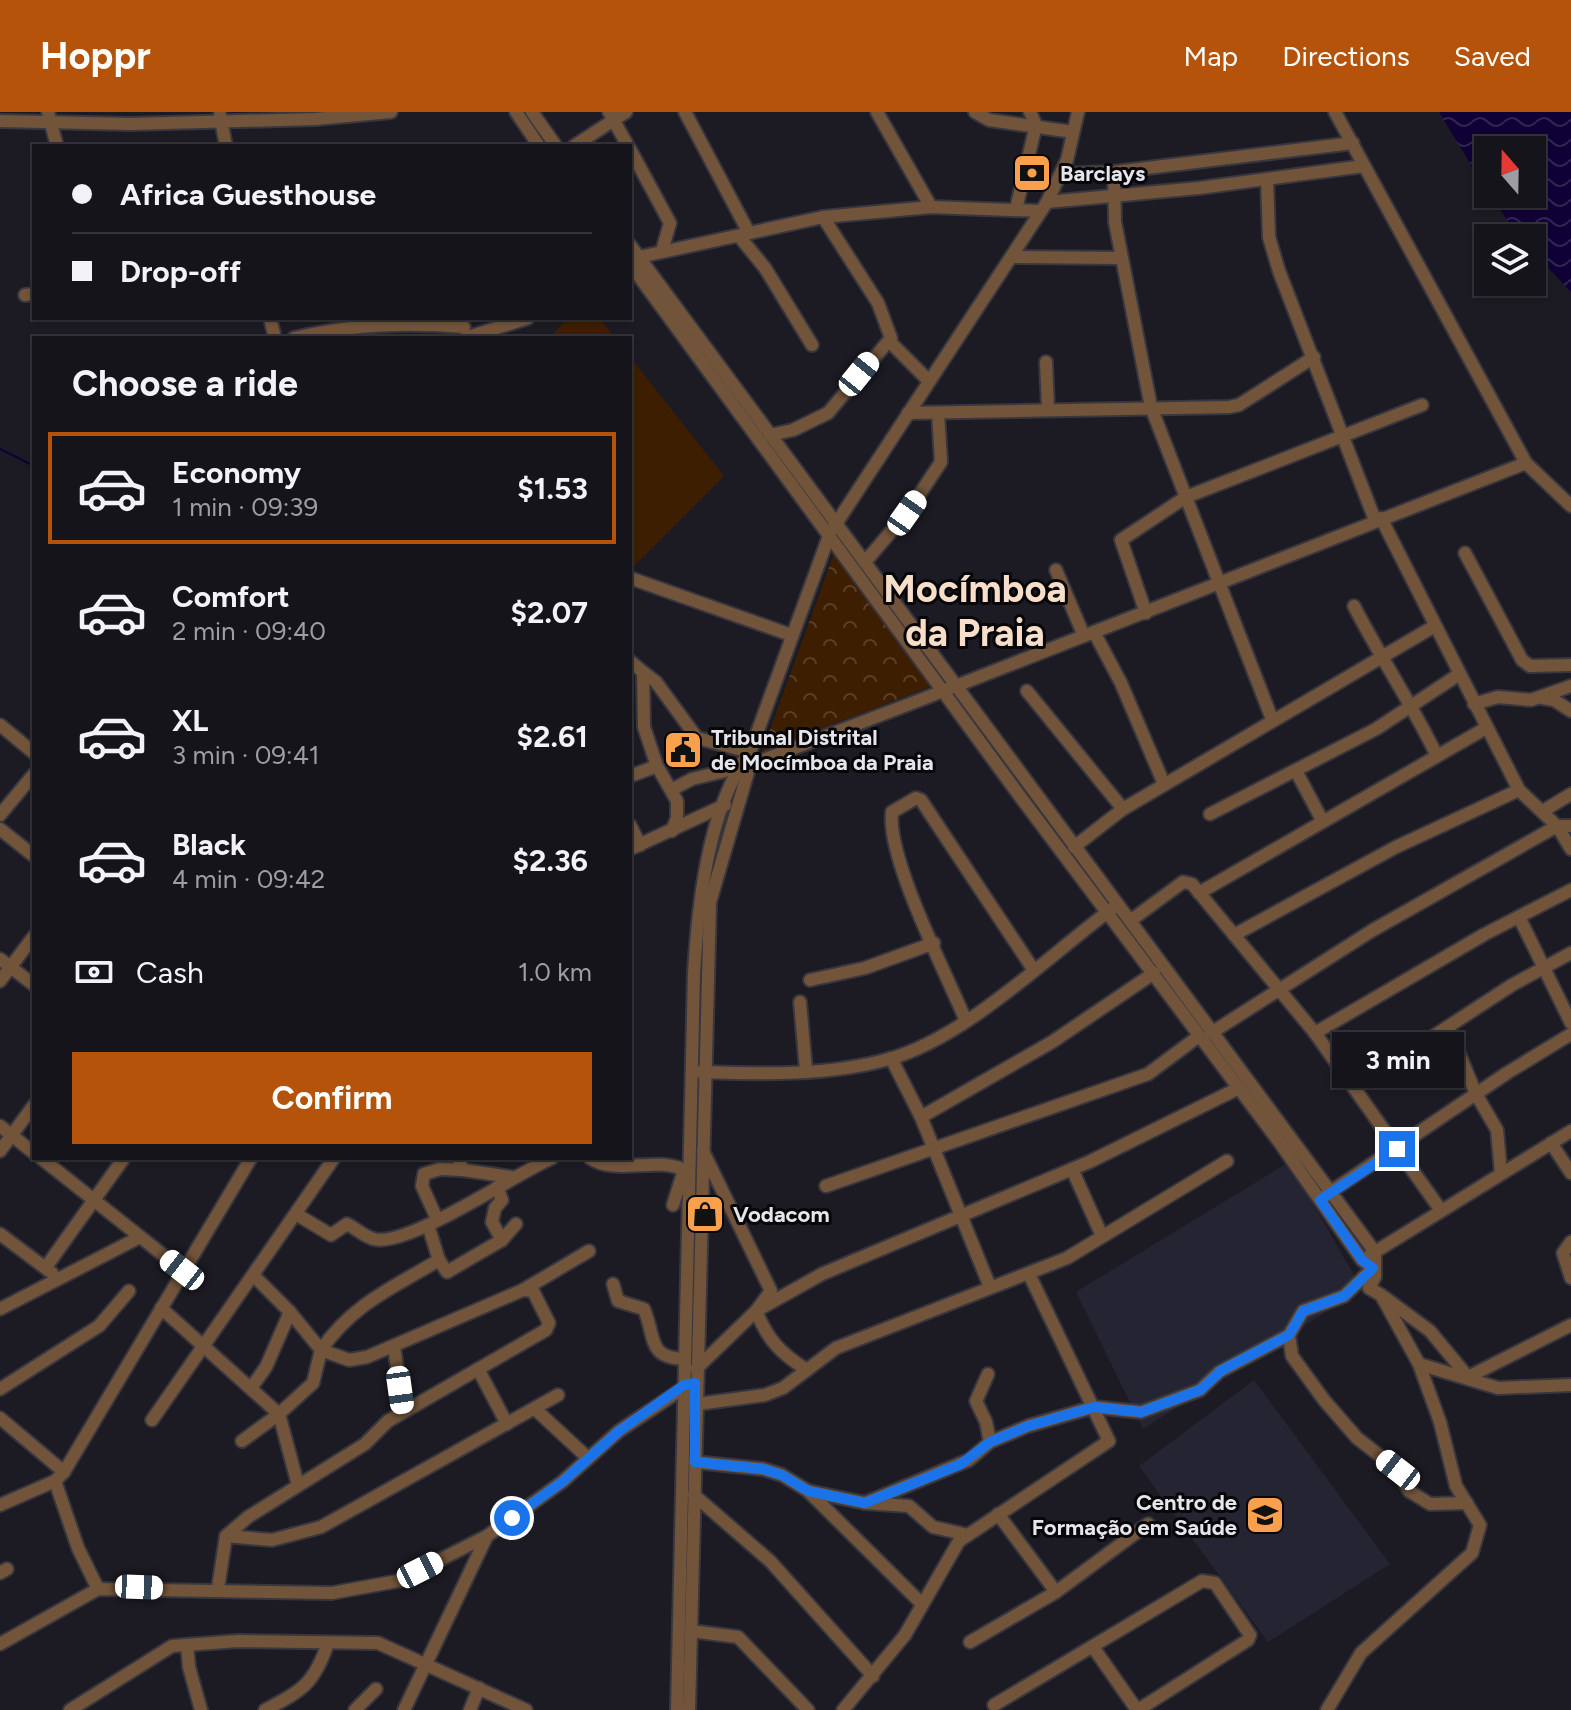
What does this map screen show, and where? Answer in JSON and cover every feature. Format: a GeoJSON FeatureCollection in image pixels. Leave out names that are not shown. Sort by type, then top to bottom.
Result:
{"type":"FeatureCollection","features":[{"type":"Feature","properties":{"kind":"street"},"geometry":{"type":"LineString","coordinates":[[0,121],[50,117],[315,119],[391,112]]}},
{"type":"Feature","properties":{"kind":"street"},"geometry":{"type":"LineString","coordinates":[[516,112],[538,144]]}},
{"type":"Feature","properties":{"kind":"street"},"geometry":{"type":"LineString","coordinates":[[532,112],[555,144]]}},
{"type":"Feature","properties":{"kind":"street"},"geometry":{"type":"LineString","coordinates":[[577,144],[612,116],[626,112]]}},
{"type":"Feature","properties":{"kind":"street"},"geometry":{"type":"LineString","coordinates":[[685,112],[744,234],[812,345]]}},
{"type":"Feature","properties":{"kind":"street"},"geometry":{"type":"LineString","coordinates":[[877,112],[931,207]]}},
{"type":"Feature","properties":{"kind":"street"},"geometry":{"type":"LineString","coordinates":[[975,112],[989,120],[1073,132]]}},
{"type":"Feature","properties":{"kind":"street"},"geometry":{"type":"LineString","coordinates":[[1016,209],[1036,125],[1030,112]]}},
{"type":"Feature","properties":{"kind":"street"},"geometry":{"type":"LineString","coordinates":[[689,1710],[690,1384],[685,1359],[710,902],[746,761],[833,528],[1044,207],[1061,174],[1078,112]]}},
{"type":"Feature","properties":{"kind":"street"},"geometry":{"type":"LineString","coordinates":[[1335,112],[1526,463],[1571,506]]}},
{"type":"Feature","properties":{"kind":"street"},"geometry":{"type":"LineString","coordinates":[[220,116],[226,144]]}},
{"type":"Feature","properties":{"kind":"street"},"geometry":{"type":"LineString","coordinates":[[612,116],[627,144]]}},
{"type":"Feature","properties":{"kind":"street"},"geometry":{"type":"LineString","coordinates":[[50,117],[57,144]]}},
{"type":"Feature","properties":{"kind":"street"},"geometry":{"type":"LineString","coordinates":[[1061,174],[1114,172],[1353,143]]}},
{"type":"Feature","properties":{"kind":"street"},"geometry":{"type":"LineString","coordinates":[[1297,149],[1302,174]]}},
{"type":"Feature","properties":{"kind":"street"},"geometry":{"type":"LineString","coordinates":[[632,153],[670,223],[662,251]]}},
{"type":"Feature","properties":{"kind":"street"},"geometry":{"type":"LineString","coordinates":[[1213,160],[1216,186]]}},
{"type":"Feature","properties":{"kind":"street"},"geometry":{"type":"LineString","coordinates":[[1364,166],[1044,207],[931,207],[823,217],[662,251],[635,261],[833,528],[943,691],[1024,791],[1112,909],[1130,921],[1239,1088],[1325,1196],[1375,1252]]}},
{"type":"Feature","properties":{"kind":"street"},"geometry":{"type":"LineString","coordinates":[[1114,172],[1121,258],[1151,407],[1272,719]]}},
{"type":"Feature","properties":{"kind":"street"},"geometry":{"type":"LineString","coordinates":[[1267,179],[1269,237],[1378,519],[1519,790],[1557,826],[1571,849]]}},
{"type":"Feature","properties":{"kind":"street"},"geometry":{"type":"LineString","coordinates":[[823,217],[878,303],[891,334],[890,342]]}},
{"type":"Feature","properties":{"kind":"street"},"geometry":{"type":"LineString","coordinates":[[1013,257],[1121,258]]}},
{"type":"Feature","properties":{"kind":"street"},"geometry":{"type":"LineString","coordinates":[[303,336],[351,325],[422,323],[464,330],[517,320]]}},
{"type":"Feature","properties":{"kind":"street"},"geometry":{"type":"LineString","coordinates":[[890,342],[928,380]]}},
{"type":"Feature","properties":{"kind":"street"},"geometry":{"type":"LineString","coordinates":[[771,443],[828,413],[880,348],[890,342]]}},
{"type":"Feature","properties":{"kind":"street"},"geometry":{"type":"LineString","coordinates":[[908,413],[1048,408],[1202,409],[1239,405],[1314,357]]}},
{"type":"Feature","properties":{"kind":"street"},"geometry":{"type":"LineString","coordinates":[[1046,362],[1048,408]]}},
{"type":"Feature","properties":{"kind":"street"},"geometry":{"type":"LineString","coordinates":[[1146,613],[1121,540],[1186,497],[1422,405]]}},
{"type":"Feature","properties":{"kind":"street"},"geometry":{"type":"LineString","coordinates":[[865,562],[907,513],[941,462],[938,413]]}},
{"type":"Feature","properties":{"kind":"street"},"geometry":{"type":"LineString","coordinates":[[673,789],[692,779],[943,691],[1526,463]]}},
{"type":"Feature","properties":{"kind":"street"},"geometry":{"type":"LineString","coordinates":[[833,528],[865,562],[957,685],[1024,791],[1074,847],[1154,973],[1205,1035],[1325,1196],[1375,1277],[1369,1288],[1430,1331],[1468,1377]]}},
{"type":"Feature","properties":{"kind":"street"},"geometry":{"type":"LineString","coordinates":[[1465,553],[1522,660],[1530,666],[1571,665]]}},
{"type":"Feature","properties":{"kind":"street"},"geometry":{"type":"LineString","coordinates":[[1056,570],[1089,634],[1117,674],[1164,784]]}},
{"type":"Feature","properties":{"kind":"street"},"geometry":{"type":"LineString","coordinates":[[632,579],[791,635]]}},
{"type":"Feature","properties":{"kind":"street"},"geometry":{"type":"LineString","coordinates":[[1354,606],[1380,657],[1412,704],[1437,756]]}},
{"type":"Feature","properties":{"kind":"street"},"geometry":{"type":"LineString","coordinates":[[1074,847],[1123,809],[1433,627]]}},
{"type":"Feature","properties":{"kind":"street"},"geometry":{"type":"LineString","coordinates":[[632,663],[656,682],[697,738],[746,761]]}},
{"type":"Feature","properties":{"kind":"street"},"geometry":{"type":"LineString","coordinates":[[643,672],[644,727],[657,766],[673,789],[677,818],[672,831]]}},
{"type":"Feature","properties":{"kind":"street"},"geometry":{"type":"LineString","coordinates":[[1210,814],[1376,729],[1458,675]]}},
{"type":"Feature","properties":{"kind":"street"},"geometry":{"type":"LineString","coordinates":[[1541,698],[1571,686]]}},
{"type":"Feature","properties":{"kind":"street"},"geometry":{"type":"LineString","coordinates":[[1027,691],[1123,809]]}},
{"type":"Feature","properties":{"kind":"street"},"geometry":{"type":"LineString","coordinates":[[1474,704],[1498,697],[1541,698],[1554,700],[1571,711]]}},
{"type":"Feature","properties":{"kind":"street"},"geometry":{"type":"LineString","coordinates":[[632,722],[644,727]]}},
{"type":"Feature","properties":{"kind":"street"},"geometry":{"type":"LineString","coordinates":[[0,725],[32,751]]}},
{"type":"Feature","properties":{"kind":"street"},"geometry":{"type":"LineString","coordinates":[[1199,893],[1486,728]]}},
{"type":"Feature","properties":{"kind":"street"},"geometry":{"type":"LineString","coordinates":[[0,1644],[98,1589],[218,1588],[308,1593],[358,1591],[398,1581],[487,1536],[562,1482],[619,1431],[690,1384],[696,1369],[702,1151],[698,904],[725,805],[746,761]]}},
{"type":"Feature","properties":{"kind":"street"},"geometry":{"type":"LineString","coordinates":[[632,775],[657,766]]}},
{"type":"Feature","properties":{"kind":"street"},"geometry":{"type":"LineString","coordinates":[[1296,771],[1322,820]]}},
{"type":"Feature","properties":{"kind":"street"},"geometry":{"type":"LineString","coordinates":[[0,815],[32,776]]}},
{"type":"Feature","properties":{"kind":"street"},"geometry":{"type":"LineString","coordinates":[[1234,935],[1396,847],[1519,790]]}},
{"type":"Feature","properties":{"kind":"street"},"geometry":{"type":"LineString","coordinates":[[1543,811],[1571,794]]}},
{"type":"Feature","properties":{"kind":"street"},"geometry":{"type":"LineString","coordinates":[[966,1021],[900,864],[891,831],[892,812],[916,798],[924,803],[1033,969]]}},
{"type":"Feature","properties":{"kind":"street"},"geometry":{"type":"LineString","coordinates":[[635,847],[725,805]]}},
{"type":"Feature","properties":{"kind":"street"},"geometry":{"type":"LineString","coordinates":[[826,1186],[934,1151],[1148,1074],[1373,930],[1557,826],[1571,826]]}},
{"type":"Feature","properties":{"kind":"street"},"geometry":{"type":"LineString","coordinates":[[0,829],[32,854]]}},
{"type":"Feature","properties":{"kind":"street"},"geometry":{"type":"LineString","coordinates":[[1130,921],[1183,882],[1189,882],[1315,1033],[1440,1209]]}},
{"type":"Feature","properties":{"kind":"street"},"geometry":{"type":"LineString","coordinates":[[1315,1033],[1571,890]]}},
{"type":"Feature","properties":{"kind":"street"},"geometry":{"type":"LineString","coordinates":[[699,1072],[773,1074],[891,1058],[966,1021],[1112,909]]}},
{"type":"Feature","properties":{"kind":"street"},"geometry":{"type":"LineString","coordinates":[[1519,917],[1571,1023]]}},
{"type":"Feature","properties":{"kind":"street"},"geometry":{"type":"LineString","coordinates":[[0,981],[5,963],[32,938]]}},
{"type":"Feature","properties":{"kind":"street"},"geometry":{"type":"LineString","coordinates":[[810,980],[865,968],[934,943]]}},
{"type":"Feature","properties":{"kind":"street"},"geometry":{"type":"LineString","coordinates":[[1354,1088],[1543,967],[1571,953]]}},
{"type":"Feature","properties":{"kind":"street"},"geometry":{"type":"LineString","coordinates":[[5,963],[32,983]]}},
{"type":"Feature","properties":{"kind":"street"},"geometry":{"type":"LineString","coordinates":[[921,1117],[1052,1042],[1154,973]]}},
{"type":"Feature","properties":{"kind":"street"},"geometry":{"type":"LineString","coordinates":[[800,1002],[806,1070]]}},
{"type":"Feature","properties":{"kind":"street"},"geometry":{"type":"LineString","coordinates":[[1448,1027],[1476,1094],[1497,1130],[1501,1173]]}},
{"type":"Feature","properties":{"kind":"street"},"geometry":{"type":"LineString","coordinates":[[1325,1196],[1571,1034]]}},
{"type":"Feature","properties":{"kind":"street"},"geometry":{"type":"LineString","coordinates":[[891,1058],[921,1117],[990,1287]]}},
{"type":"Feature","properties":{"kind":"street"},"geometry":{"type":"LineString","coordinates":[[756,1311],[822,1274],[1072,1169],[1239,1088]]}},
{"type":"Feature","properties":{"kind":"street"},"geometry":{"type":"LineString","coordinates":[[0,1151],[32,1108]]}},
{"type":"Feature","properties":{"kind":"street"},"geometry":{"type":"LineString","coordinates":[[0,1126],[32,1151]]}},
{"type":"Feature","properties":{"kind":"street"},"geometry":{"type":"LineString","coordinates":[[865,1503],[969,1460],[990,1442],[1028,1426],[1094,1407],[1141,1412],[1200,1390],[1222,1370],[1289,1335],[1303,1311],[1344,1296],[1375,1252],[1440,1209],[1571,1131]]}},
{"type":"Feature","properties":{"kind":"street"},"geometry":{"type":"LineString","coordinates":[[1551,1143],[1571,1173]]}},
{"type":"Feature","properties":{"kind":"street"},"geometry":{"type":"LineString","coordinates":[[696,1369],[756,1311],[771,1291],[702,1151]]}},
{"type":"Feature","properties":{"kind":"street"},"geometry":{"type":"LineString","coordinates":[[44,1160],[182,1270]]}},
{"type":"Feature","properties":{"kind":"street"},"geometry":{"type":"LineString","coordinates":[[46,1267],[122,1160]]}},
{"type":"Feature","properties":{"kind":"street"},"geometry":{"type":"LineString","coordinates":[[0,1505],[59,1477],[250,1160]]}},
{"type":"Feature","properties":{"kind":"street"},"geometry":{"type":"LineString","coordinates":[[152,1420],[333,1160]]}},
{"type":"Feature","properties":{"kind":"street"},"geometry":{"type":"LineString","coordinates":[[296,1214],[331,1235],[347,1224],[374,1240],[407,1235],[548,1160]]}},
{"type":"Feature","properties":{"kind":"street"},"geometry":{"type":"LineString","coordinates":[[596,1160],[611,1165],[644,1168],[672,1164],[684,1170],[673,1205]]}},
{"type":"Feature","properties":{"kind":"street"},"geometry":{"type":"LineString","coordinates":[[690,1406],[765,1395],[783,1388],[836,1348],[1067,1258],[1227,1161]]}},
{"type":"Feature","properties":{"kind":"street"},"geometry":{"type":"LineString","coordinates":[[511,1177],[461,1164],[424,1174],[422,1186],[439,1260],[447,1272],[502,1240],[516,1224]]}},
{"type":"Feature","properties":{"kind":"street"},"geometry":{"type":"LineString","coordinates":[[1072,1169],[1102,1236]]}},
{"type":"Feature","properties":{"kind":"street"},"geometry":{"type":"LineString","coordinates":[[497,1187],[502,1200],[495,1208],[492,1222],[502,1240]]}},
{"type":"Feature","properties":{"kind":"street"},"geometry":{"type":"LineString","coordinates":[[0,1234],[46,1267],[58,1280]]}},
{"type":"Feature","properties":{"kind":"street"},"geometry":{"type":"LineString","coordinates":[[0,1309],[140,1237]]}},
{"type":"Feature","properties":{"kind":"street"},"geometry":{"type":"LineString","coordinates":[[1571,1242],[1563,1253],[1571,1278]]}},
{"type":"Feature","properties":{"kind":"street"},"geometry":{"type":"LineString","coordinates":[[254,1276],[290,1312],[321,1350],[349,1360],[394,1346],[523,1290],[589,1251]]}},
{"type":"Feature","properties":{"kind":"street"},"geometry":{"type":"LineString","coordinates":[[242,1441],[279,1414],[313,1383],[321,1350],[341,1321],[439,1260]]}},
{"type":"Feature","properties":{"kind":"street"},"geometry":{"type":"LineString","coordinates":[[843,1710],[905,1635],[947,1556],[968,1535],[998,1514],[1105,1446],[1108,1436],[1029,1274]]}},
{"type":"Feature","properties":{"kind":"street"},"geometry":{"type":"LineString","coordinates":[[613,1284],[618,1301],[644,1309],[654,1348],[667,1359],[685,1359]]}},
{"type":"Feature","properties":{"kind":"street"},"geometry":{"type":"LineString","coordinates":[[218,1588],[226,1536],[248,1517],[365,1444],[377,1430],[403,1412],[548,1328],[533,1291],[523,1290]]}},
{"type":"Feature","properties":{"kind":"street"},"geometry":{"type":"LineString","coordinates":[[0,1389],[99,1326],[129,1291]]}},
{"type":"Feature","properties":{"kind":"street"},"geometry":{"type":"LineString","coordinates":[[1327,1710],[1361,1653],[1472,1553],[1480,1525],[1456,1486],[1440,1422],[1419,1364],[1381,1295]]}},
{"type":"Feature","properties":{"kind":"street"},"geometry":{"type":"LineString","coordinates":[[161,1308],[279,1414],[298,1485]]}},
{"type":"Feature","properties":{"kind":"street"},"geometry":{"type":"LineString","coordinates":[[756,1311],[766,1336],[779,1352],[807,1370]]}},
{"type":"Feature","properties":{"kind":"street"},"geometry":{"type":"LineString","coordinates":[[251,1388],[266,1367],[290,1312]]}},
{"type":"Feature","properties":{"kind":"street"},"geometry":{"type":"LineString","coordinates":[[1468,1377],[1571,1325]]}},
{"type":"Feature","properties":{"kind":"street"},"geometry":{"type":"LineString","coordinates":[[1289,1335],[1292,1356],[1324,1400],[1357,1438],[1398,1470],[1409,1491],[1430,1504],[1467,1503]]}},
{"type":"Feature","properties":{"kind":"street"},"geometry":{"type":"LineString","coordinates":[[394,1346],[403,1412]]}},
{"type":"Feature","properties":{"kind":"street"},"geometry":{"type":"LineString","coordinates":[[1419,1364],[1498,1388],[1571,1385]]}},
{"type":"Feature","properties":{"kind":"street"},"geometry":{"type":"LineString","coordinates":[[478,1369],[507,1424]]}},
{"type":"Feature","properties":{"kind":"street"},"geometry":{"type":"LineString","coordinates":[[988,1374],[976,1401],[986,1422],[990,1442]]}},
{"type":"Feature","properties":{"kind":"street"},"geometry":{"type":"LineString","coordinates":[[226,1536],[272,1540],[302,1534],[355,1509],[558,1395]]}},
{"type":"Feature","properties":{"kind":"street"},"geometry":{"type":"LineString","coordinates":[[677,1710],[688,1623],[694,1495],[695,1462],[690,1406]]}},
{"type":"Feature","properties":{"kind":"street"},"geometry":{"type":"LineString","coordinates":[[535,1409],[588,1458]]}},
{"type":"Feature","properties":{"kind":"street"},"geometry":{"type":"LineString","coordinates":[[0,1418],[59,1477],[78,1548],[98,1589]]}},
{"type":"Feature","properties":{"kind":"street"},"geometry":{"type":"LineString","coordinates":[[695,1462],[763,1469],[782,1475],[808,1491],[922,1604]]}},
{"type":"Feature","properties":{"kind":"street"},"geometry":{"type":"LineString","coordinates":[[808,1491],[865,1503],[909,1506],[933,1527],[968,1535]]}},
{"type":"Feature","properties":{"kind":"street"},"geometry":{"type":"LineString","coordinates":[[694,1495],[770,1561],[873,1676]]}},
{"type":"Feature","properties":{"kind":"street"},"geometry":{"type":"LineString","coordinates":[[998,1514],[1056,1592]]}},
{"type":"Feature","properties":{"kind":"street"},"geometry":{"type":"LineString","coordinates":[[970,1642],[1056,1592],[1148,1524]]}},
{"type":"Feature","properties":{"kind":"street"},"geometry":{"type":"LineString","coordinates":[[404,1710],[487,1536]]}},
{"type":"Feature","properties":{"kind":"street"},"geometry":{"type":"LineString","coordinates":[[994,1705],[1202,1581],[1215,1583],[1250,1635],[1248,1640],[1137,1710],[1093,1647]]}},
{"type":"Feature","properties":{"kind":"street"},"geometry":{"type":"LineString","coordinates":[[688,1623],[738,1637],[808,1710]]}},
{"type":"Feature","properties":{"kind":"street"},"geometry":{"type":"LineString","coordinates":[[70,1710],[172,1646],[238,1641],[378,1643],[526,1710]]}},
{"type":"Feature","properties":{"kind":"street"},"geometry":{"type":"LineString","coordinates":[[265,1710],[310,1682],[318,1671],[328,1643]]}},
{"type":"Feature","properties":{"kind":"street"},"geometry":{"type":"LineString","coordinates":[[187,1645],[191,1678],[201,1710]]}},
{"type":"Feature","properties":{"kind":"street"},"geometry":{"type":"LineString","coordinates":[[470,1710],[479,1688]]}},
{"type":"Feature","properties":{"kind":"street"},"geometry":{"type":"LineString","coordinates":[[355,1710],[376,1689]]}},
{"type":"Feature","properties":{"kind":"shaded area"},"geometry":{"type":"Polygon","coordinates":[[[1289,1162],[1362,1289],[1143,1429],[1076,1292],[1289,1162]]]}},
{"type":"Feature","properties":{"kind":"shaded area","name":"Centro de Formação em Saúde"},"geometry":{"type":"Polygon","coordinates":[[[1254,1380],[1390,1564],[1268,1642],[1139,1466],[1254,1380]]]}},
{"type":"Feature","properties":{"kind":"green space"},"geometry":{"type":"Polygon","coordinates":[[[567,320],[601,320],[613,336],[550,336],[567,320]]]}},
{"type":"Feature","properties":{"kind":"green space"},"geometry":{"type":"Polygon","coordinates":[[[632,360],[724,476],[632,568],[632,360]]]}},
{"type":"Feature","properties":{"kind":"green space"},"geometry":{"type":"Polygon","coordinates":[[[835,551],[934,685],[762,752],[835,551]]]}},
{"type":"Feature","properties":{"kind":"water"},"geometry":{"type":"Polygon","coordinates":[[[1439,112],[1571,112],[1571,292],[1546,266],[1546,224],[1510,224],[1499,208],[1546,208],[1546,136],[1474,136],[1474,170],[1439,112]]]}},
{"type":"Feature","properties":{"kind":"waterway"},"geometry":{"type":"LineString","coordinates":[[0,449],[32,465]]}},
{"type":"Feature","properties":{"kind":"place","name":"Barclays"},"geometry":{"type":"Point","coordinates":[1032,173]}},
{"type":"Feature","properties":{"kind":"place","name":"Tribunal Distrital de Mocímboa da Praia"},"geometry":{"type":"Point","coordinates":[683,750]}},
{"type":"Feature","properties":{"kind":"place","name":"Vodacom"},"geometry":{"type":"Point","coordinates":[705,1214]}},
{"type":"Feature","properties":{"kind":"place","name":"Centro de Formação em Saúde"},"geometry":{"type":"Point","coordinates":[1265,1515]}},
{"type":"Feature","properties":{"kind":"district","name":"Mocímboa da Praia"},"geometry":{"type":"Point","coordinates":[975,611]}},
{"type":"Feature","properties":{"kind":"route"},"geometry":{"type":"LineString","coordinates":[[512,1518],[562,1482],[619,1431],[684,1385],[695,1383],[695,1462],[763,1469],[782,1475],[808,1491],[822,1491],[865,1503],[961,1464],[990,1442],[1028,1426],[1058,1420],[1094,1407],[1141,1412],[1200,1390],[1222,1370],[1289,1335],[1303,1311],[1344,1296],[1373,1268],[1362,1260],[1320,1200],[1397,1149]]}}]}
